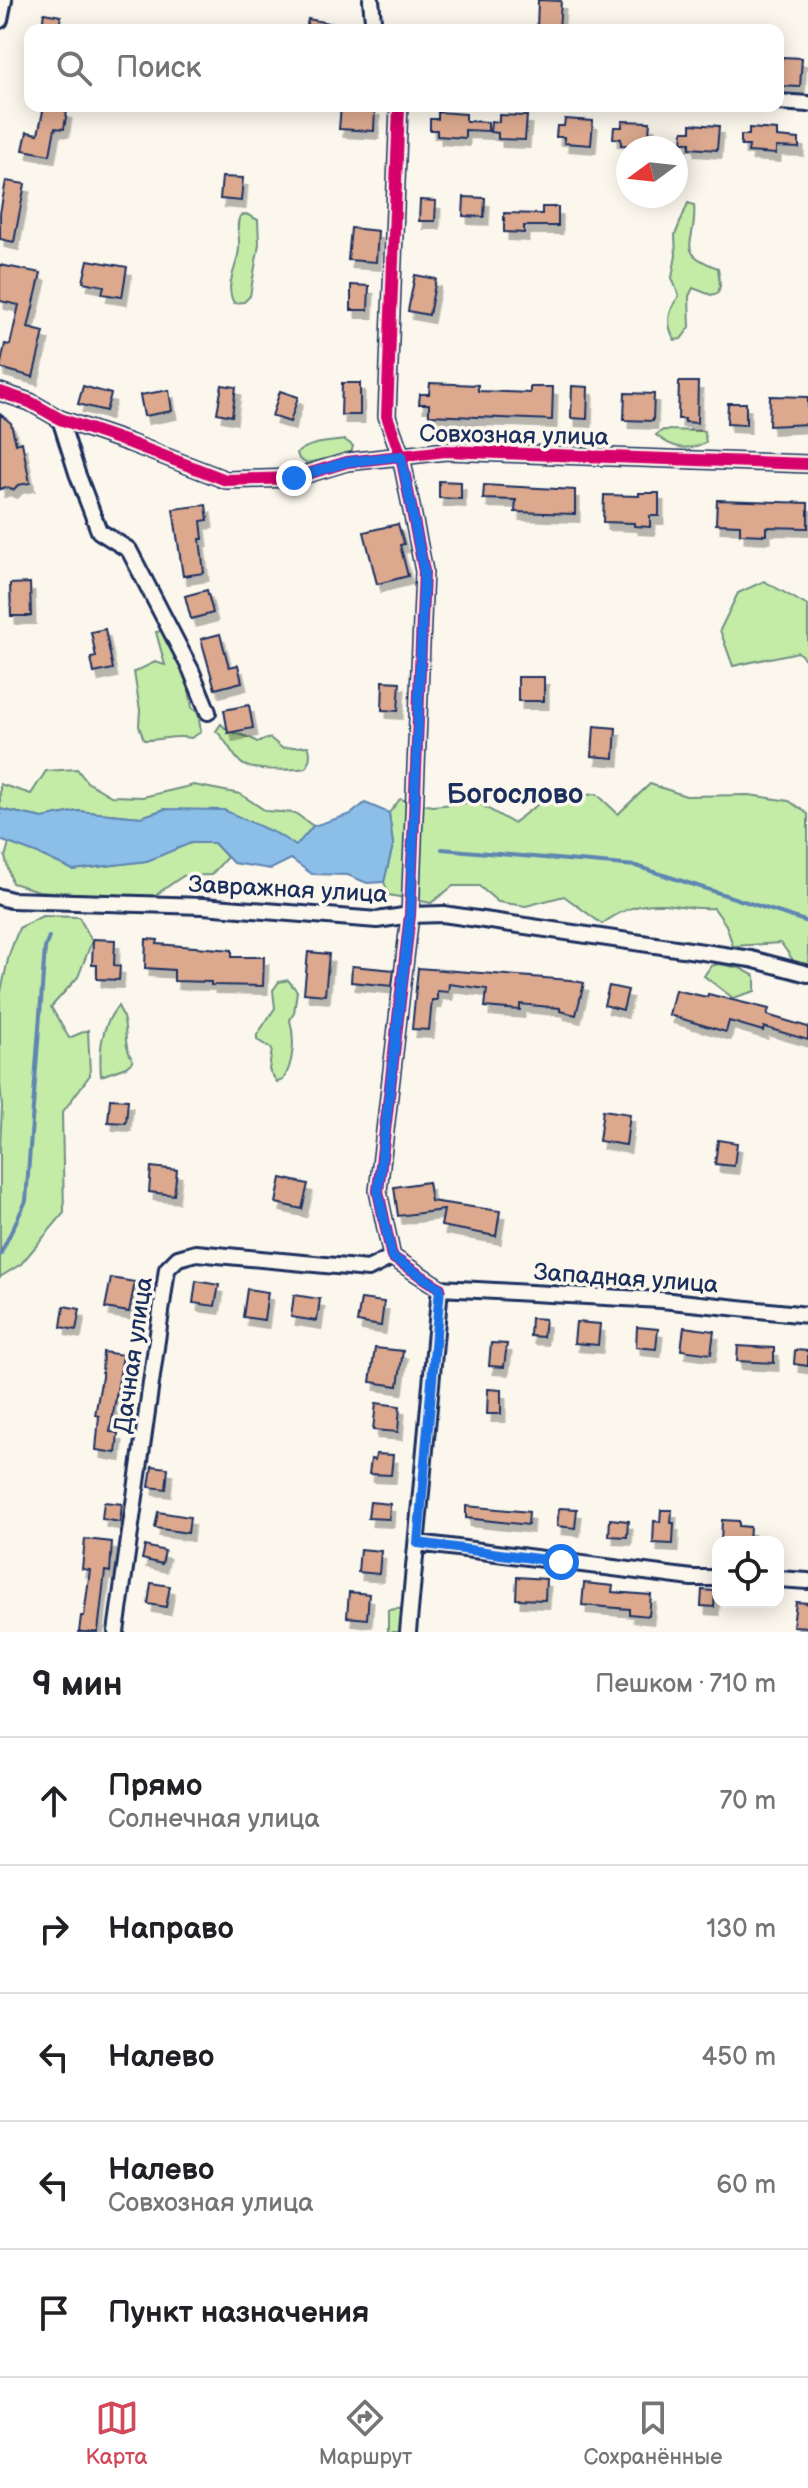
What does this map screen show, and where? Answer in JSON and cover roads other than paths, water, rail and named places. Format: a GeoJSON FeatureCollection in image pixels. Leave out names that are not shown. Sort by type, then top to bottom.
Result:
{"type":"FeatureCollection","features":[{"type":"Feature","properties":{"kind":"street"},"geometry":{"type":"LineString","coordinates":[[0,20],[4,0]]}},
{"type":"Feature","properties":{"kind":"street"},"geometry":{"type":"LineString","coordinates":[[371,0],[373,24]]}},
{"type":"Feature","properties":{"kind":"street"},"geometry":{"type":"LineString","coordinates":[[784,102],[808,104]]}},
{"type":"Feature","properties":{"kind":"street"},"geometry":{"type":"LineString","coordinates":[[399,112],[387,416],[401,456],[424,571],[410,915],[378,1191],[392,1257],[440,1288],[408,1632]]}},
{"type":"Feature","properties":{"kind":"street","name":"Совхозная улица"},"geometry":{"type":"LineString","coordinates":[[0,392],[30,402],[60,419],[226,480],[294,478],[347,462],[446,451],[808,464]]}},
{"type":"Feature","properties":{"kind":"street"},"geometry":{"type":"LineString","coordinates":[[60,419],[99,531],[129,550],[191,670],[208,712]]}},
{"type":"Feature","properties":{"kind":"street","name":"Завражная улица"},"geometry":{"type":"LineString","coordinates":[[0,897],[11,900],[203,906],[377,920],[443,914],[751,959],[808,974]]}},
{"type":"Feature","properties":{"kind":"street","name":"Дачная улица"},"geometry":{"type":"LineString","coordinates":[[116,1632],[167,1269],[178,1258],[196,1253],[368,1269],[392,1257]]}},
{"type":"Feature","properties":{"kind":"street","name":"Западная улица"},"geometry":{"type":"LineString","coordinates":[[440,1288],[661,1300],[808,1315]]}},
{"type":"Feature","properties":{"kind":"street"},"geometry":{"type":"LineString","coordinates":[[418,1543],[712,1578]]}},
{"type":"Feature","properties":{"kind":"street"},"geometry":{"type":"LineString","coordinates":[[784,1579],[808,1581]]}},
{"type":"Feature","properties":{"kind":"water"},"geometry":{"type":"Polygon","coordinates":[[[365,803],[389,813],[393,845],[384,882],[367,883],[348,875],[312,874],[291,859],[271,869],[233,863],[214,843],[191,843],[147,861],[73,870],[0,840],[0,809],[43,818],[78,811],[141,817],[165,809],[224,810],[296,846],[313,826],[351,814],[365,803]]]}},
{"type":"Feature","properties":{"kind":"waterway"},"geometry":{"type":"LineString","coordinates":[[442,849],[636,866],[808,922]]}},
{"type":"Feature","properties":{"kind":"waterway"},"geometry":{"type":"LineString","coordinates":[[0,1255],[26,1201],[45,948],[49,937]]}},
{"type":"Feature","properties":{"kind":"district","name":"Богослово"},"geometry":{"type":"Point","coordinates":[515,793]}}]}
